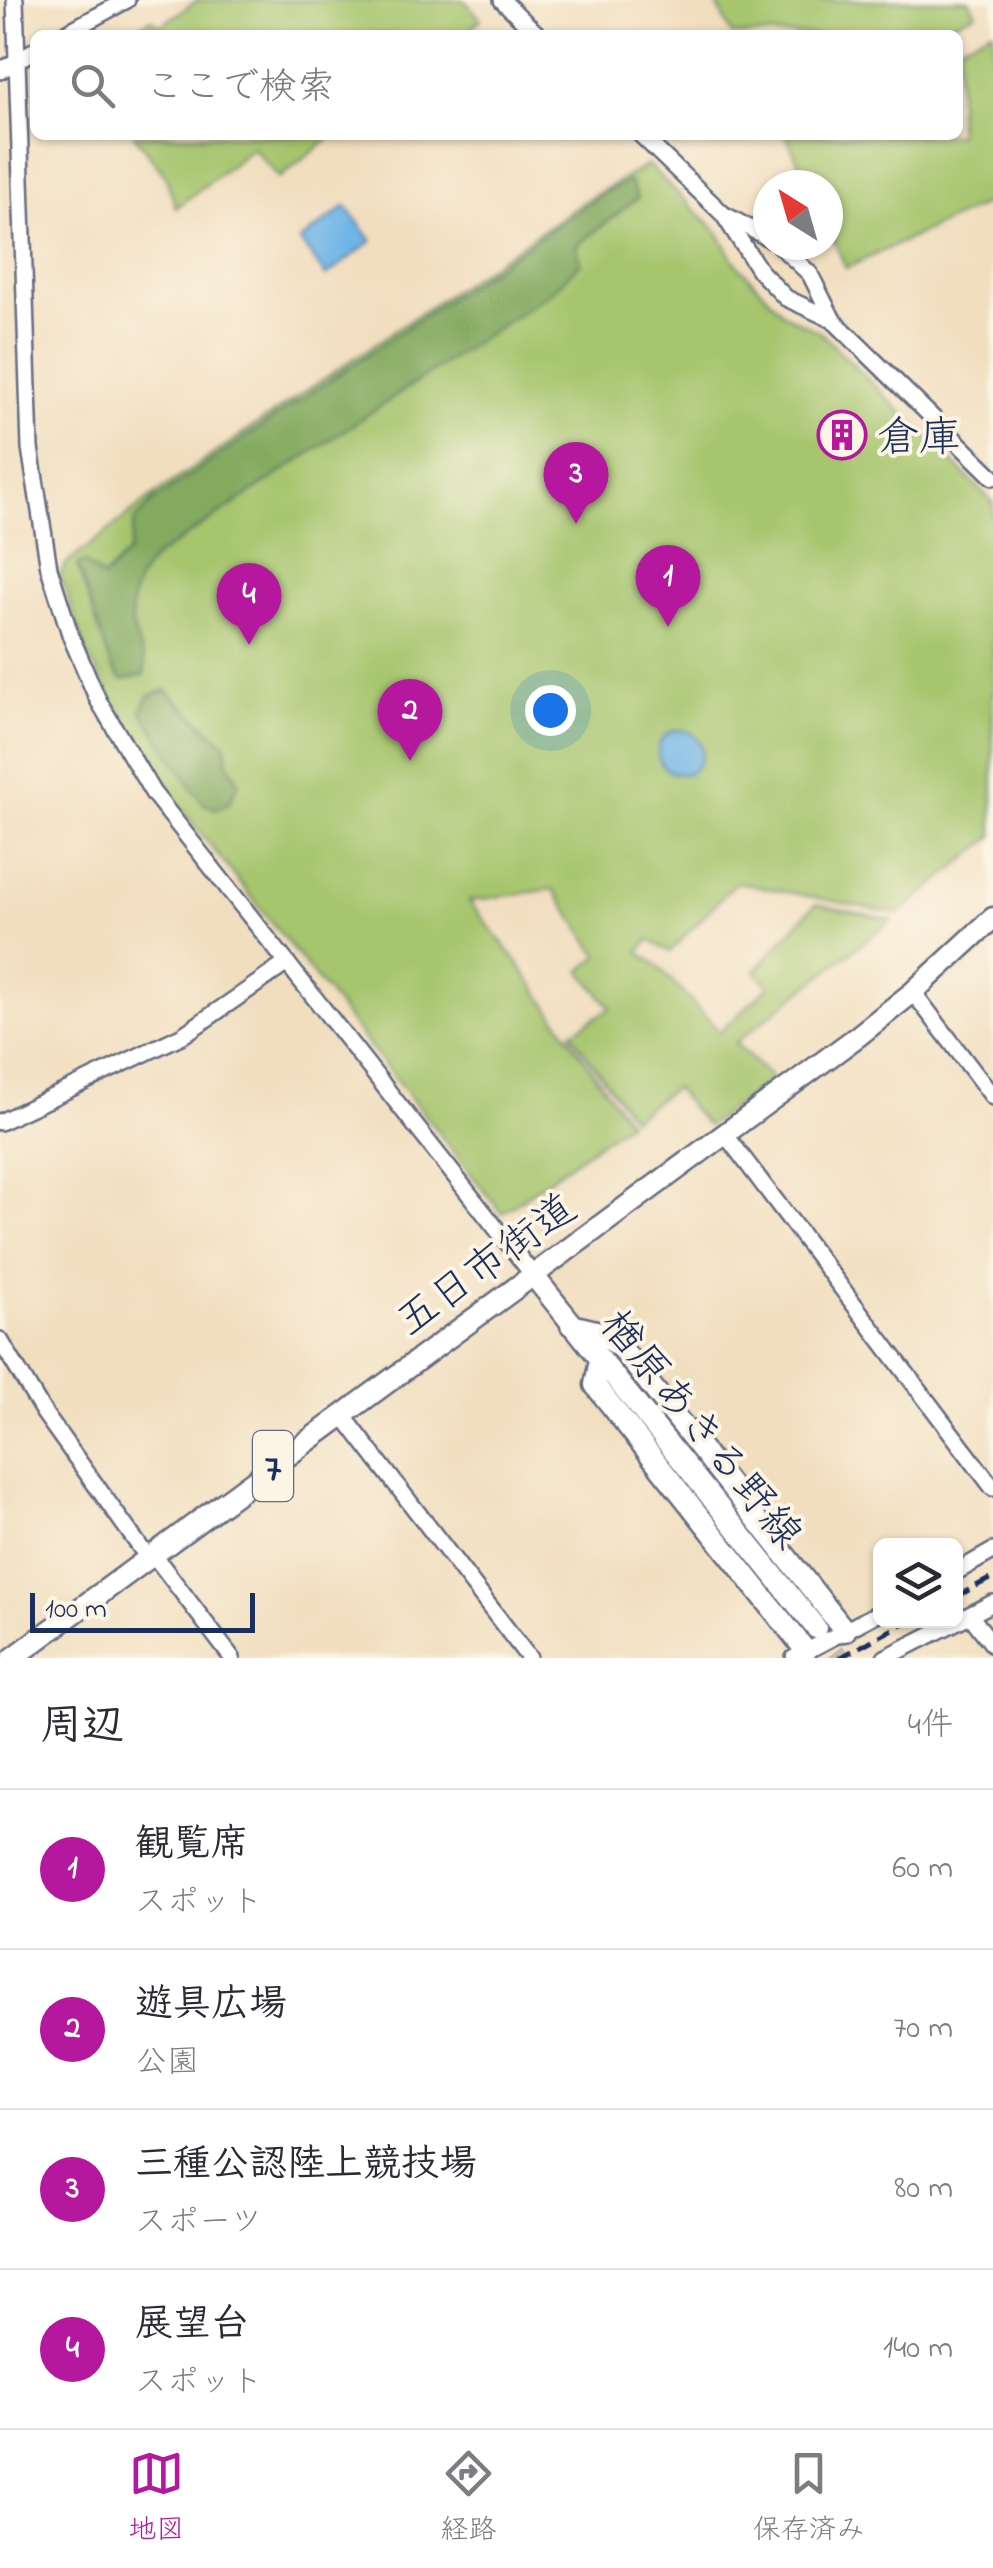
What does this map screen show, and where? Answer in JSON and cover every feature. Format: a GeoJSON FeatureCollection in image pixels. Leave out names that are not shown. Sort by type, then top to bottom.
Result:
{"type":"FeatureCollection","features":[{"type":"Feature","properties":{"kind":"main road","name":"五日市街道"},"geometry":{"type":"LineString","coordinates":[[13,1658],[914,992],[993,918]]}},
{"type":"Feature","properties":{"kind":"main road","name":"楢原あきる野線"},"geometry":{"type":"LineString","coordinates":[[534,1275],[816,1628]]}},
{"type":"Feature","properties":{"kind":"main road"},"geometry":{"type":"LineString","coordinates":[[571,1326],[600,1332],[622,1349],[845,1631]]}},
{"type":"Feature","properties":{"kind":"main road"},"geometry":{"type":"LineString","coordinates":[[600,1360],[595,1385],[800,1655]]}},
{"type":"Feature","properties":{"kind":"street"},"geometry":{"type":"LineString","coordinates":[[15,0],[30,448],[38,514],[71,637],[116,735],[153,793],[534,1275]]}},
{"type":"Feature","properties":{"kind":"street"},"geometry":{"type":"LineString","coordinates":[[71,30],[127,0]]}},
{"type":"Feature","properties":{"kind":"street"},"geometry":{"type":"LineString","coordinates":[[502,0],[533,30]]}},
{"type":"Feature","properties":{"kind":"street"},"geometry":{"type":"LineString","coordinates":[[0,71],[30,53]]}},
{"type":"Feature","properties":{"kind":"street"},"geometry":{"type":"LineString","coordinates":[[646,140],[723,214],[753,232]]}},
{"type":"Feature","properties":{"kind":"street"},"geometry":{"type":"LineString","coordinates":[[723,214],[754,264],[786,298],[833,320],[993,477]]}},
{"type":"Feature","properties":{"kind":"street"},"geometry":{"type":"LineString","coordinates":[[754,264],[755,260]]}},
{"type":"Feature","properties":{"kind":"street"},"geometry":{"type":"LineString","coordinates":[[795,260],[810,274],[833,320]]}},
{"type":"Feature","properties":{"kind":"street"},"geometry":{"type":"LineString","coordinates":[[794,301],[802,300],[814,282]]}},
{"type":"Feature","properties":{"kind":"street"},"geometry":{"type":"LineString","coordinates":[[0,1122],[183,1034],[287,963]]}},
{"type":"Feature","properties":{"kind":"street"},"geometry":{"type":"LineString","coordinates":[[914,992],[993,1097]]}},
{"type":"Feature","properties":{"kind":"street"},"geometry":{"type":"LineString","coordinates":[[725,1134],[993,1488]]}},
{"type":"Feature","properties":{"kind":"street"},"geometry":{"type":"LineString","coordinates":[[0,1340],[44,1413],[232,1658]]}},
{"type":"Feature","properties":{"kind":"street"},"geometry":{"type":"LineString","coordinates":[[342,1414],[529,1658]]}},
{"type":"Feature","properties":{"kind":"street"},"geometry":{"type":"LineString","coordinates":[[963,1568],[993,1551]]}},
{"type":"Feature","properties":{"kind":"street"},"geometry":{"type":"LineString","coordinates":[[885,1658],[993,1603]]}},
{"type":"Feature","properties":{"kind":"street"},"geometry":{"type":"LineString","coordinates":[[800,1655],[873,1616]]}},
{"type":"Feature","properties":{"kind":"street"},"geometry":{"type":"LineString","coordinates":[[970,1616],[993,1644]]}},
{"type":"Feature","properties":{"kind":"green space"},"geometry":{"type":"Polygon","coordinates":[[[198,0],[464,0],[481,19],[468,30],[133,30],[152,19],[160,26],[198,0]]]}},
{"type":"Feature","properties":{"kind":"green space"},"geometry":{"type":"Polygon","coordinates":[[[715,0],[969,0],[976,13],[938,30],[730,30],[715,0]]]}},
{"type":"Feature","properties":{"kind":"green space"},"geometry":{"type":"Polygon","coordinates":[[[993,30],[993,200],[846,268],[842,260],[843,170],[802,170],[788,140],[963,140],[963,44],[993,30]]]}},
{"type":"Feature","properties":{"kind":"green space"},"geometry":{"type":"Polygon","coordinates":[[[138,140],[328,140],[279,178],[253,148],[176,208],[166,177],[138,140]]]}},
{"type":"Feature","properties":{"kind":"green space"},"geometry":{"type":"Polygon","coordinates":[[[648,165],[717,231],[736,263],[784,314],[821,333],[993,502],[993,837],[898,914],[736,882],[670,952],[649,940],[639,952],[657,965],[720,1032],[769,986],[755,971],[815,904],[892,920],[735,1043],[772,1079],[707,1126],[674,1088],[632,1118],[571,1033],[611,1008],[581,971],[599,956],[553,889],[469,901],[518,963],[628,1122],[502,1213],[153,773],[87,654],[60,575],[65,565],[155,494],[588,199],[648,165]]]}},
{"type":"Feature","properties":{"kind":"green space"},"geometry":{"type":"Polygon","coordinates":[[[629,181],[638,198],[576,246],[581,263],[551,292],[158,555],[142,574],[131,607],[144,675],[122,680],[112,668],[77,565],[85,562],[103,578],[129,552],[135,520],[153,501],[605,192],[629,181]]]}},
{"type":"Feature","properties":{"kind":"green space"},"geometry":{"type":"Polygon","coordinates":[[[166,690],[226,745],[228,764],[239,782],[229,803],[216,809],[203,804],[141,711],[149,696],[166,690]]]}},
{"type":"Feature","properties":{"kind":"water"},"geometry":{"type":"Polygon","coordinates":[[[346,206],[372,241],[326,276],[300,241],[346,206]]]}},
{"type":"Feature","properties":{"kind":"water"},"geometry":{"type":"Polygon","coordinates":[[[680,730],[696,736],[702,752],[696,768],[680,774],[664,768],[658,752],[664,736],[680,730]]]}},
{"type":"Feature","properties":{"kind":"tunnel"},"geometry":{"type":"LineString","coordinates":[[816,1628],[840,1658]]}},
{"type":"Feature","properties":{"kind":"railway"},"geometry":{"type":"LineString","coordinates":[[963,1593],[993,1577]]}},
{"type":"Feature","properties":{"kind":"railway"},"geometry":{"type":"LineString","coordinates":[[839,1658],[895,1628]]}},
{"type":"Feature","properties":{"kind":"place","name":"倉庫"},"geometry":{"type":"Point","coordinates":[842,435]}},
{"type":"Feature","properties":{"kind":"place","name":"三種公認陸上競技場"},"geometry":{"type":"Point","coordinates":[576,524]}},
{"type":"Feature","properties":{"kind":"place","name":"観覧席"},"geometry":{"type":"Point","coordinates":[668,627]}},
{"type":"Feature","properties":{"kind":"place","name":"展望台"},"geometry":{"type":"Point","coordinates":[249,645]}},
{"type":"Feature","properties":{"kind":"place","name":"遊具広場"},"geometry":{"type":"Point","coordinates":[410,761]}}]}
